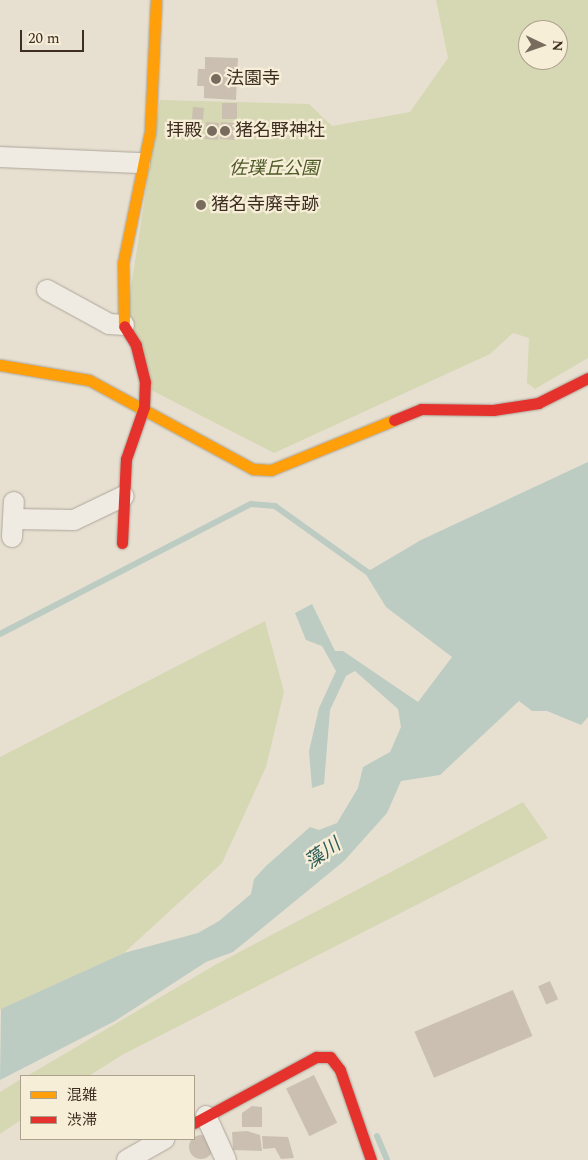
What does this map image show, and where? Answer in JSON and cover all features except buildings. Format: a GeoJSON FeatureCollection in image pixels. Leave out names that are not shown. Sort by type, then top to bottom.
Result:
{"type":"FeatureCollection","features":[{"type":"Feature","properties":{"kind":"street"},"geometry":{"type":"LineString","coordinates":[[122,543],[126,459],[144,406],[145,382],[136,345],[124,325],[123,263],[140,163],[150,132],[156,0]]}},
{"type":"Feature","properties":{"kind":"street"},"geometry":{"type":"LineString","coordinates":[[0,157],[140,163]]}},
{"type":"Feature","properties":{"kind":"street"},"geometry":{"type":"LineString","coordinates":[[47,290],[109,324],[124,325]]}},
{"type":"Feature","properties":{"kind":"street"},"geometry":{"type":"LineString","coordinates":[[0,365],[89,380],[144,406],[253,468],[271,470],[421,409],[493,410],[538,403],[588,378]]}},
{"type":"Feature","properties":{"kind":"street"},"geometry":{"type":"LineString","coordinates":[[13,519],[74,520],[124,496]]}},
{"type":"Feature","properties":{"kind":"street"},"geometry":{"type":"LineString","coordinates":[[226,1160],[200,1119],[316,1057],[330,1057],[340,1070],[371,1160]]}},
{"type":"Feature","properties":{"kind":"street"},"geometry":{"type":"LineString","coordinates":[[126,1160],[162,1140]]}},
{"type":"Feature","properties":{"kind":"green space","name":"佐璞丘公園"},"geometry":{"type":"Polygon","coordinates":[[[436,0],[588,0],[588,358],[535,389],[527,383],[529,338],[513,333],[490,354],[274,453],[151,390],[127,313],[160,100],[309,104],[332,126],[410,112],[448,58],[436,0]]]}},
{"type":"Feature","properties":{"kind":"green space"},"geometry":{"type":"Polygon","coordinates":[[[265,621],[284,692],[266,767],[222,863],[124,953],[0,1010],[0,757],[265,621]]]}},
{"type":"Feature","properties":{"kind":"green space"},"geometry":{"type":"Polygon","coordinates":[[[523,802],[548,838],[122,1055],[91,1075],[29,1075],[215,965],[523,802]]]}},
{"type":"Feature","properties":{"kind":"green space"},"geometry":{"type":"Polygon","coordinates":[[[20,1080],[20,1121],[0,1134],[0,1092],[20,1080]]]}},
{"type":"Feature","properties":{"kind":"water","name":"藻川"},"geometry":{"type":"Polygon","coordinates":[[[588,462],[588,717],[581,725],[547,711],[532,711],[519,701],[440,775],[401,781],[387,813],[344,861],[233,952],[206,962],[115,1021],[0,1080],[1,1009],[124,953],[198,933],[219,921],[251,894],[254,879],[266,866],[310,827],[319,830],[337,823],[358,788],[363,767],[390,752],[401,727],[398,709],[355,671],[346,676],[330,710],[324,784],[312,788],[309,751],[319,708],[336,671],[322,646],[306,640],[295,613],[312,604],[335,651],[343,651],[418,702],[452,657],[386,607],[365,573],[421,540],[588,462]]]}},
{"type":"Feature","properties":{"kind":"waterway"},"geometry":{"type":"LineString","coordinates":[[0,634],[251,504],[275,506],[374,577]]}},
{"type":"Feature","properties":{"kind":"waterway"},"geometry":{"type":"LineString","coordinates":[[377,1136],[387,1160]]}},
{"type":"Feature","properties":{"kind":"traffic: slow"},"geometry":{"type":"LineString","coordinates":[[124,326],[123,263],[150,132],[156,0]]}},
{"type":"Feature","properties":{"kind":"traffic: slow"},"geometry":{"type":"LineString","coordinates":[[0,365],[89,380],[253,469],[271,470],[394,420]]}},
{"type":"Feature","properties":{"kind":"traffic: jam"},"geometry":{"type":"LineString","coordinates":[[122,543],[126,459],[144,407],[145,382],[136,345],[124,326]]}},
{"type":"Feature","properties":{"kind":"traffic: jam"},"geometry":{"type":"LineString","coordinates":[[394,420],[421,409],[493,410],[538,403],[588,378]]}},
{"type":"Feature","properties":{"kind":"traffic: jam"},"geometry":{"type":"LineString","coordinates":[[195,1122],[316,1057],[330,1057],[340,1070],[371,1160]]}},
{"type":"Feature","properties":{"kind":"place","name":"法園寺"},"geometry":{"type":"Point","coordinates":[216,79]}},
{"type":"Feature","properties":{"kind":"place","name":"拝殿"},"geometry":{"type":"Point","coordinates":[212,131]}},
{"type":"Feature","properties":{"kind":"place","name":"猪名野神社"},"geometry":{"type":"Point","coordinates":[225,131]}},
{"type":"Feature","properties":{"kind":"place","name":"猪名寺廃寺跡"},"geometry":{"type":"Point","coordinates":[201,205]}}]}
